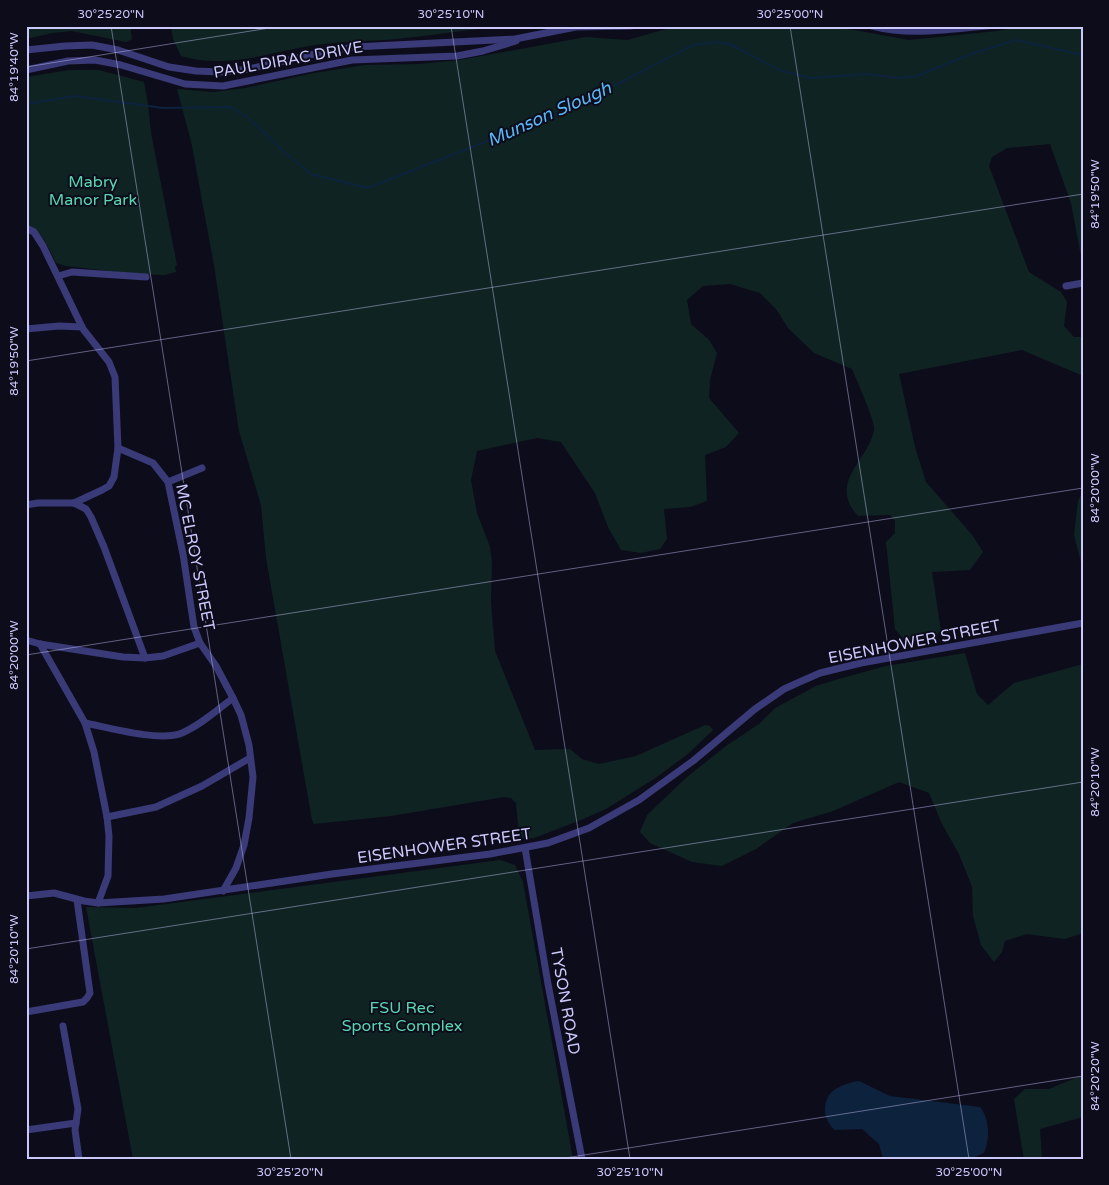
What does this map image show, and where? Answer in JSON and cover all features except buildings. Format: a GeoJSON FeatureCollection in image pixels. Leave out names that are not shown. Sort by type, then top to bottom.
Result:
{"type":"FeatureCollection","features":[{"type":"Feature","properties":{"kind":"street","name":"PAUL DIRAC DRIVE"},"geometry":{"type":"LineString","coordinates":[[26,70],[68,61],[95,60],[184,84],[223,86],[352,60],[444,57],[470,54],[500,47],[526,38],[576,27],[631,26]]}},
{"type":"Feature","properties":{"kind":"street"},"geometry":{"type":"LineString","coordinates":[[872,26],[890,30],[916,31],[987,26]]}},
{"type":"Feature","properties":{"kind":"street","name":"PAUL DIRAC DRIVE"},"geometry":{"type":"LineString","coordinates":[[26,50],[92,45],[118,50],[169,67],[222,72],[249,69],[354,47],[448,44],[526,38]]}},
{"type":"Feature","properties":{"kind":"street"},"geometry":{"type":"LineString","coordinates":[[26,228],[34,232],[58,276],[82,327],[109,362],[114,377],[118,448],[114,477],[109,486],[74,503],[26,505]]}},
{"type":"Feature","properties":{"kind":"street"},"geometry":{"type":"LineString","coordinates":[[58,276],[72,272],[146,277]]}},
{"type":"Feature","properties":{"kind":"street"},"geometry":{"type":"LineString","coordinates":[[1066,286],[1083,283]]}},
{"type":"Feature","properties":{"kind":"street"},"geometry":{"type":"LineString","coordinates":[[26,329],[59,326],[82,327]]}},
{"type":"Feature","properties":{"kind":"street","name":"MC ELROY STREET"},"geometry":{"type":"LineString","coordinates":[[118,448],[153,463],[168,482],[183,554],[194,627],[200,643],[216,666],[241,715],[249,745],[253,777],[246,836],[236,868],[223,891]]}},
{"type":"Feature","properties":{"kind":"street"},"geometry":{"type":"LineString","coordinates":[[168,482],[202,468]]}},
{"type":"Feature","properties":{"kind":"street"},"geometry":{"type":"LineString","coordinates":[[74,503],[86,509],[92,517],[145,658]]}},
{"type":"Feature","properties":{"kind":"street","name":"EISENHOWER STREET"},"geometry":{"type":"LineString","coordinates":[[26,896],[54,894],[98,903],[164,900],[525,848],[568,836],[589,828],[618,813],[677,774],[771,698],[804,680],[861,663],[1083,623]]}},
{"type":"Feature","properties":{"kind":"street"},"geometry":{"type":"LineString","coordinates":[[26,640],[40,644],[123,657],[145,658],[163,656],[200,643]]}},
{"type":"Feature","properties":{"kind":"street"},"geometry":{"type":"LineString","coordinates":[[40,644],[86,724],[94,752],[107,817],[110,844],[108,876],[98,903]]}},
{"type":"Feature","properties":{"kind":"street"},"geometry":{"type":"LineString","coordinates":[[86,724],[167,737],[181,734],[233,698]]}},
{"type":"Feature","properties":{"kind":"street"},"geometry":{"type":"LineString","coordinates":[[107,817],[156,807],[202,786],[250,758]]}},
{"type":"Feature","properties":{"kind":"street","name":"TYSON ROAD"},"geometry":{"type":"LineString","coordinates":[[525,848],[548,984],[582,1159]]}},
{"type":"Feature","properties":{"kind":"street"},"geometry":{"type":"LineString","coordinates":[[26,1012],[83,1002],[88,998],[90,993],[77,900]]}},
{"type":"Feature","properties":{"kind":"street"},"geometry":{"type":"LineString","coordinates":[[63,1026],[78,1109],[75,1140],[79,1159]]}},
{"type":"Feature","properties":{"kind":"street"},"geometry":{"type":"LineString","coordinates":[[26,1130],[76,1123]]}},
{"type":"Feature","properties":{"kind":"green space"},"geometry":{"type":"Polygon","coordinates":[[[26,26],[130,26],[132,39],[126,42],[72,31],[31,38],[26,37],[26,26]]]}},
{"type":"Feature","properties":{"kind":"green space"},"geometry":{"type":"Polygon","coordinates":[[[171,26],[511,26],[397,39],[324,44],[253,58],[218,61],[181,56],[173,39],[171,26]]]}},
{"type":"Feature","properties":{"kind":"green space"},"geometry":{"type":"Polygon","coordinates":[[[677,26],[826,26],[909,40],[997,31],[1026,26],[1083,26],[1083,267],[1071,203],[1050,144],[1007,148],[992,157],[989,166],[1029,272],[1061,292],[1067,302],[1064,326],[1074,337],[1083,337],[1083,388],[1081,375],[1022,350],[899,374],[915,447],[926,482],[973,536],[983,552],[970,570],[932,572],[941,631],[930,640],[905,641],[895,629],[886,542],[895,533],[895,521],[890,515],[858,516],[850,504],[847,492],[848,482],[871,441],[874,430],[869,410],[852,369],[814,353],[788,328],[776,309],[760,293],[730,284],[703,286],[687,300],[691,324],[709,340],[717,353],[710,380],[709,398],[739,433],[726,447],[705,455],[707,501],[690,507],[664,509],[667,539],[660,549],[641,553],[621,550],[608,527],[595,493],[561,442],[537,438],[477,451],[471,480],[477,513],[490,547],[492,562],[491,602],[495,651],[535,750],[570,749],[582,759],[599,764],[636,756],[705,725],[710,726],[713,730],[689,753],[657,777],[606,809],[534,838],[524,839],[519,834],[516,803],[511,798],[504,797],[391,816],[314,824],[266,558],[261,505],[239,431],[214,265],[191,141],[177,89],[214,92],[245,88],[314,73],[365,65],[419,64],[460,60],[586,37],[627,40],[677,26]]]}},
{"type":"Feature","properties":{"kind":"green space","name":"Mabry Manor Park"},"geometry":{"type":"Polygon","coordinates":[[[69,70],[99,70],[144,82],[151,133],[177,265],[175,267],[176,272],[165,275],[136,274],[66,266],[56,263],[41,236],[26,225],[26,77],[69,70]]]}},
{"type":"Feature","properties":{"kind":"green space"},"geometry":{"type":"Polygon","coordinates":[[[1083,490],[1083,570],[1074,535],[1078,501],[1083,490]]]}},
{"type":"Feature","properties":{"kind":"green space"},"geometry":{"type":"Polygon","coordinates":[[[965,653],[977,694],[988,705],[1014,683],[1083,664],[1083,933],[1065,939],[1027,934],[1005,941],[1002,952],[994,962],[981,945],[973,916],[972,887],[959,854],[942,824],[929,793],[899,782],[833,811],[793,823],[756,849],[722,866],[692,862],[650,843],[640,832],[647,815],[687,777],[726,746],[759,724],[775,708],[816,686],[835,680],[886,666],[965,653]]]}},
{"type":"Feature","properties":{"kind":"green space","name":"FSU Rec Sports Complex"},"geometry":{"type":"Polygon","coordinates":[[[500,860],[515,865],[523,882],[573,1159],[133,1159],[86,907],[136,908],[500,860]]]}},
{"type":"Feature","properties":{"kind":"green space"},"geometry":{"type":"Polygon","coordinates":[[[1078,1077],[1083,1077],[1083,1117],[1040,1129],[1042,1159],[1024,1159],[1014,1099],[1025,1089],[1049,1089],[1078,1077]]]}},
{"type":"Feature","properties":{"kind":"water"},"geometry":{"type":"Polygon","coordinates":[[[859,1081],[890,1096],[980,1107],[986,1117],[988,1130],[984,1153],[970,1159],[883,1159],[879,1144],[862,1129],[835,1130],[825,1114],[827,1099],[835,1089],[851,1082],[859,1081]]]}},
{"type":"Feature","properties":{"kind":"waterway","name":"Munson Slough"},"geometry":{"type":"LineString","coordinates":[[26,104],[75,96],[163,108],[231,107],[250,119],[284,152],[311,174],[368,188],[569,109],[693,45],[714,42],[730,44],[779,70],[811,78],[868,74],[899,78],[917,76],[974,53],[1016,40],[1083,55]]}}]}
